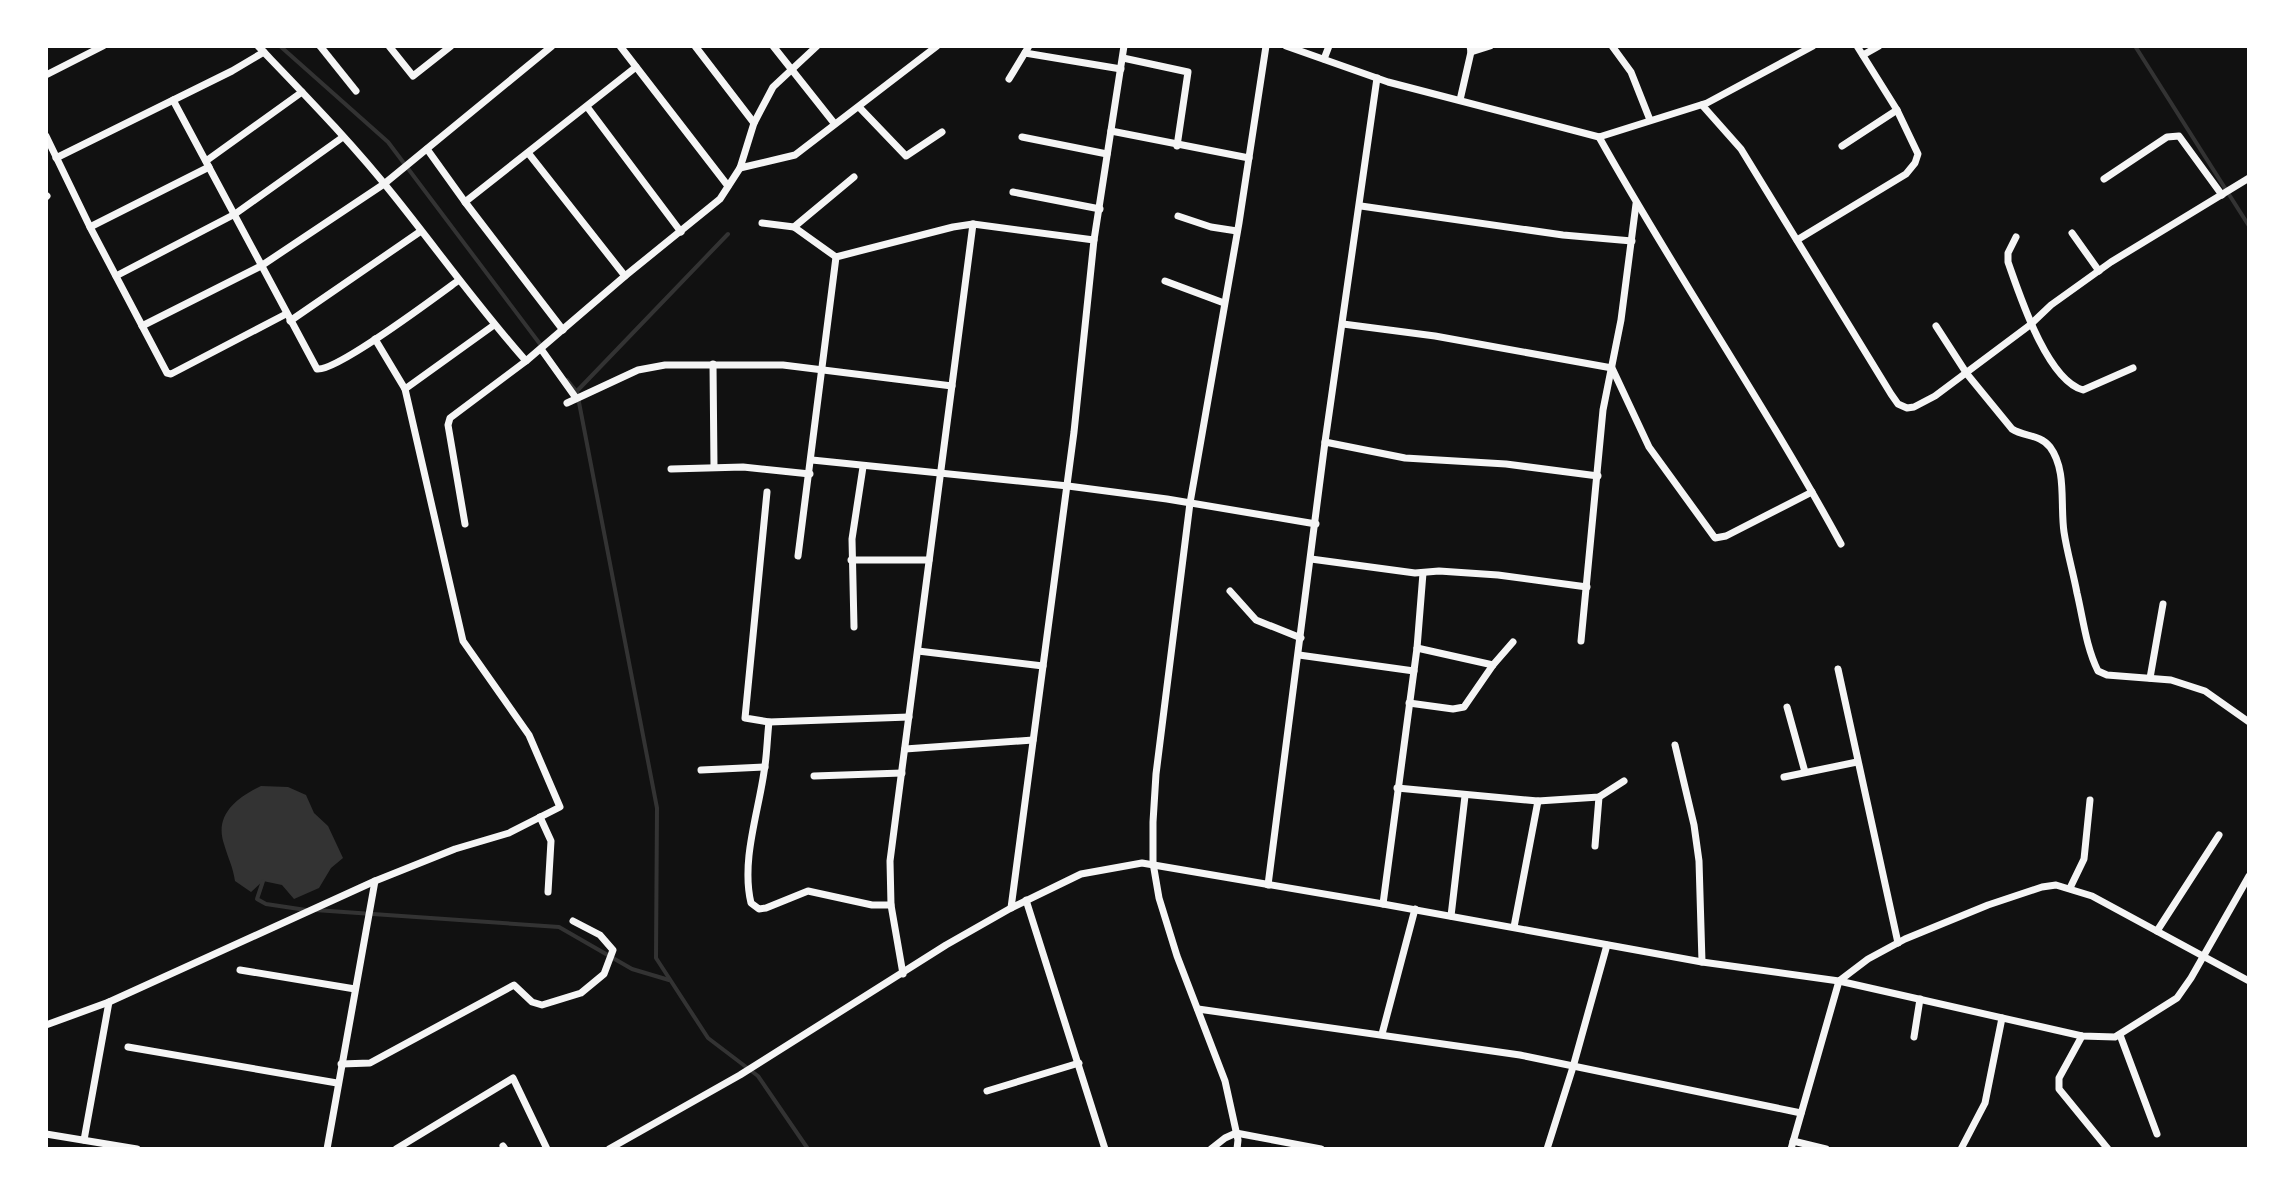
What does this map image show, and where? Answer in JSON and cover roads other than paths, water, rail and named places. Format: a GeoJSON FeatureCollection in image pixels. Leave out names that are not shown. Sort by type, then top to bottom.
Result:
{"type":"FeatureCollection","features":[{"type":"Feature","properties":{"kind":"street"},"geometry":{"type":"LineString","coordinates":[[46,75],[103,46]]}},
{"type":"Feature","properties":{"kind":"street"},"geometry":{"type":"LineString","coordinates":[[320,46],[356,91]]}},
{"type":"Feature","properties":{"kind":"street"},"geometry":{"type":"LineString","coordinates":[[389,46],[413,76],[451,46]]}},
{"type":"Feature","properties":{"kind":"street"},"geometry":{"type":"LineString","coordinates":[[142,326],[261,266],[384,184],[552,46]]}},
{"type":"Feature","properties":{"kind":"street"},"geometry":{"type":"LineString","coordinates":[[620,46],[728,186]]}},
{"type":"Feature","properties":{"kind":"street"},"geometry":{"type":"LineString","coordinates":[[695,46],[754,123]]}},
{"type":"Feature","properties":{"kind":"street"},"geometry":{"type":"LineString","coordinates":[[773,46],[834,123]]}},
{"type":"Feature","properties":{"kind":"street"},"geometry":{"type":"LineString","coordinates":[[465,524],[449,421],[720,199],[740,168],[754,123],[773,87],[817,46]]}},
{"type":"Feature","properties":{"kind":"street"},"geometry":{"type":"LineString","coordinates":[[740,168],[795,155],[937,46]]}},
{"type":"Feature","properties":{"kind":"street"},"geometry":{"type":"LineString","coordinates":[[1011,908],[1068,486],[1094,240],[1124,46]]}},
{"type":"Feature","properties":{"kind":"street"},"geometry":{"type":"LineString","coordinates":[[1237,1149],[1225,1081],[1177,956],[1159,898],[1153,863],[1156,774],[1190,503],[1266,46]]}},
{"type":"Feature","properties":{"kind":"street"},"geometry":{"type":"LineString","coordinates":[[1286,46],[1377,78],[1599,137],[1702,105],[1813,46]]}},
{"type":"Feature","properties":{"kind":"street"},"geometry":{"type":"LineString","coordinates":[[1324,59],[1329,46]]}},
{"type":"Feature","properties":{"kind":"street"},"geometry":{"type":"LineString","coordinates":[[1460,100],[1470,49],[1490,46]]}},
{"type":"Feature","properties":{"kind":"street"},"geometry":{"type":"LineString","coordinates":[[1612,46],[1631,72],[1650,120]]}},
{"type":"Feature","properties":{"kind":"street"},"geometry":{"type":"LineString","coordinates":[[1797,240],[1906,174],[1915,163],[1917,148],[1857,46]]}},
{"type":"Feature","properties":{"kind":"street"},"geometry":{"type":"LineString","coordinates":[[1863,55],[1879,46]]}},
{"type":"Feature","properties":{"kind":"street"},"geometry":{"type":"LineString","coordinates":[[56,158],[173,100],[261,49],[384,184],[494,325],[526,361]]}},
{"type":"Feature","properties":{"kind":"street"},"geometry":{"type":"LineString","coordinates":[[1009,79],[1027,49],[1121,69]]}},
{"type":"Feature","properties":{"kind":"street"},"geometry":{"type":"LineString","coordinates":[[1123,58],[1188,72],[1177,146]]}},
{"type":"Feature","properties":{"kind":"street"},"geometry":{"type":"LineString","coordinates":[[465,202],[588,108],[636,67]]}},
{"type":"Feature","properties":{"kind":"street"},"geometry":{"type":"LineString","coordinates":[[1268,885],[1325,442],[1377,78]]}},
{"type":"Feature","properties":{"kind":"street"},"geometry":{"type":"LineString","coordinates":[[90,227],[207,164],[302,92]]}},
{"type":"Feature","properties":{"kind":"street"},"geometry":{"type":"LineString","coordinates":[[173,100],[288,318],[319,370],[375,339],[459,280]]}},
{"type":"Feature","properties":{"kind":"street"},"geometry":{"type":"LineString","coordinates":[[1702,105],[1741,149],[1898,404],[1914,407],[1967,374],[2051,305],[2099,271],[2249,178]]}},
{"type":"Feature","properties":{"kind":"street"},"geometry":{"type":"LineString","coordinates":[[859,107],[906,156],[942,132]]}},
{"type":"Feature","properties":{"kind":"street"},"geometry":{"type":"LineString","coordinates":[[588,108],[681,232]]}},
{"type":"Feature","properties":{"kind":"street"},"geometry":{"type":"LineString","coordinates":[[1842,146],[1897,110]]}},
{"type":"Feature","properties":{"kind":"street"},"geometry":{"type":"LineString","coordinates":[[1111,131],[1249,158]]}},
{"type":"Feature","properties":{"kind":"street"},"geometry":{"type":"LineString","coordinates":[[2104,179],[2167,137],[2175,135],[2196,156],[2223,194]]}},
{"type":"Feature","properties":{"kind":"street"},"geometry":{"type":"LineString","coordinates":[[46,136],[90,227],[165,369],[171,374],[288,318],[421,231]]}},
{"type":"Feature","properties":{"kind":"street"},"geometry":{"type":"LineString","coordinates":[[116,276],[235,214],[343,137]]}},
{"type":"Feature","properties":{"kind":"street"},"geometry":{"type":"LineString","coordinates":[[1022,137],[1107,154]]}},
{"type":"Feature","properties":{"kind":"street"},"geometry":{"type":"LineString","coordinates":[[1599,137],[1636,204],[1841,544]]}},
{"type":"Feature","properties":{"kind":"street"},"geometry":{"type":"LineString","coordinates":[[427,149],[563,330]]}},
{"type":"Feature","properties":{"kind":"street"},"geometry":{"type":"LineString","coordinates":[[529,154],[625,276]]}},
{"type":"Feature","properties":{"kind":"street"},"geometry":{"type":"LineString","coordinates":[[794,227],[854,177]]}},
{"type":"Feature","properties":{"kind":"street"},"geometry":{"type":"LineString","coordinates":[[1013,192],[1100,209]]}},
{"type":"Feature","properties":{"kind":"street"},"geometry":{"type":"LineString","coordinates":[[1581,641],[1603,410],[1636,204]]}},
{"type":"Feature","properties":{"kind":"street"},"geometry":{"type":"LineString","coordinates":[[1361,206],[1563,235],[1632,241]]}},
{"type":"Feature","properties":{"kind":"street"},"geometry":{"type":"LineString","coordinates":[[1178,216],[1211,227],[1237,231]]}},
{"type":"Feature","properties":{"kind":"street"},"geometry":{"type":"LineString","coordinates":[[762,223],[794,227],[836,257],[973,224],[1094,240]]}},
{"type":"Feature","properties":{"kind":"street"},"geometry":{"type":"LineString","coordinates":[[903,974],[891,905],[890,861],[973,224]]}},
{"type":"Feature","properties":{"kind":"street"},"geometry":{"type":"LineString","coordinates":[[2072,233],[2099,271]]}},
{"type":"Feature","properties":{"kind":"street"},"geometry":{"type":"LineString","coordinates":[[2016,237],[2008,253],[2008,262],[2030,325],[2066,381],[2076,388],[2089,389],[2133,368]]}},
{"type":"Feature","properties":{"kind":"street"},"geometry":{"type":"LineString","coordinates":[[798,556],[836,257]]}},
{"type":"Feature","properties":{"kind":"street"},"geometry":{"type":"LineString","coordinates":[[1165,281],[1224,303]]}},
{"type":"Feature","properties":{"kind":"street"},"geometry":{"type":"LineString","coordinates":[[1343,324],[1435,336],[1612,368]]}},
{"type":"Feature","properties":{"kind":"street"},"geometry":{"type":"LineString","coordinates":[[405,389],[494,325]]}},
{"type":"Feature","properties":{"kind":"street"},"geometry":{"type":"LineString","coordinates":[[1936,326],[1967,374],[2012,429],[2021,435],[2042,439],[2051,448],[2062,478],[2064,535],[2088,644],[2098,671],[2107,675],[2171,680],[2205,691],[2249,722]]}},
{"type":"Feature","properties":{"kind":"street"},"geometry":{"type":"LineString","coordinates":[[46,1025],[109,1002],[375,881],[455,849],[509,833],[560,806],[529,735],[463,641],[405,389],[375,339]]}},
{"type":"Feature","properties":{"kind":"street"},"geometry":{"type":"LineString","coordinates":[[542,347],[576,398]]}},
{"type":"Feature","properties":{"kind":"street"},"geometry":{"type":"LineString","coordinates":[[713,364],[714,467]]}},
{"type":"Feature","properties":{"kind":"street"},"geometry":{"type":"LineString","coordinates":[[567,403],[652,366],[783,365],[952,386]]}},
{"type":"Feature","properties":{"kind":"street"},"geometry":{"type":"LineString","coordinates":[[1612,368],[1649,447],[1715,538],[1726,536],[1812,492]]}},
{"type":"Feature","properties":{"kind":"street"},"geometry":{"type":"LineString","coordinates":[[1325,442],[1405,458],[1506,464],[1598,476]]}},
{"type":"Feature","properties":{"kind":"street"},"geometry":{"type":"LineString","coordinates":[[812,460],[1068,486],[1316,524]]}},
{"type":"Feature","properties":{"kind":"street"},"geometry":{"type":"LineString","coordinates":[[671,469],[743,467],[810,474]]}},
{"type":"Feature","properties":{"kind":"street"},"geometry":{"type":"LineString","coordinates":[[854,627],[851,560],[863,467]]}},
{"type":"Feature","properties":{"kind":"street"},"geometry":{"type":"LineString","coordinates":[[767,492],[747,719],[769,722],[909,717]]}},
{"type":"Feature","properties":{"kind":"street"},"geometry":{"type":"LineString","coordinates":[[1311,559],[1423,573],[1439,571],[1498,575],[1587,587]]}},
{"type":"Feature","properties":{"kind":"street"},"geometry":{"type":"LineString","coordinates":[[851,560],[929,560]]}},
{"type":"Feature","properties":{"kind":"street"},"geometry":{"type":"LineString","coordinates":[[1383,904],[1417,648],[1423,573]]}},
{"type":"Feature","properties":{"kind":"street"},"geometry":{"type":"LineString","coordinates":[[1230,591],[1256,620],[1301,638]]}},
{"type":"Feature","properties":{"kind":"street"},"geometry":{"type":"LineString","coordinates":[[2150,678],[2163,604]]}},
{"type":"Feature","properties":{"kind":"street"},"geometry":{"type":"LineString","coordinates":[[1409,703],[1453,709],[1464,707],[1513,642]]}},
{"type":"Feature","properties":{"kind":"street"},"geometry":{"type":"LineString","coordinates":[[1417,648],[1493,665]]}},
{"type":"Feature","properties":{"kind":"street"},"geometry":{"type":"LineString","coordinates":[[918,651],[1043,666]]}},
{"type":"Feature","properties":{"kind":"street"},"geometry":{"type":"LineString","coordinates":[[1299,655],[1414,671]]}},
{"type":"Feature","properties":{"kind":"street"},"geometry":{"type":"LineString","coordinates":[[1838,669],[1898,943]]}},
{"type":"Feature","properties":{"kind":"street"},"geometry":{"type":"LineString","coordinates":[[1787,707],[1805,772]]}},
{"type":"Feature","properties":{"kind":"street"},"geometry":{"type":"LineString","coordinates":[[769,722],[747,885],[754,907],[766,908],[808,891],[872,905],[891,905]]}},
{"type":"Feature","properties":{"kind":"street"},"geometry":{"type":"LineString","coordinates":[[905,749],[1033,740]]}},
{"type":"Feature","properties":{"kind":"street"},"geometry":{"type":"LineString","coordinates":[[1675,745],[1699,861],[1702,962]]}},
{"type":"Feature","properties":{"kind":"street"},"geometry":{"type":"LineString","coordinates":[[1784,777],[1857,762]]}},
{"type":"Feature","properties":{"kind":"street"},"geometry":{"type":"LineString","coordinates":[[701,770],[765,767]]}},
{"type":"Feature","properties":{"kind":"street"},"geometry":{"type":"LineString","coordinates":[[814,776],[902,773]]}},
{"type":"Feature","properties":{"kind":"street"},"geometry":{"type":"LineString","coordinates":[[1397,788],[1538,801],[1599,797],[1624,781]]}},
{"type":"Feature","properties":{"kind":"street"},"geometry":{"type":"LineString","coordinates":[[1451,916],[1465,796]]}},
{"type":"Feature","properties":{"kind":"street"},"geometry":{"type":"LineString","coordinates":[[1595,846],[1599,797]]}},
{"type":"Feature","properties":{"kind":"street"},"geometry":{"type":"LineString","coordinates":[[2070,888],[2084,859],[2090,800]]}},
{"type":"Feature","properties":{"kind":"street"},"geometry":{"type":"LineString","coordinates":[[1514,927],[1538,801]]}},
{"type":"Feature","properties":{"kind":"street"},"geometry":{"type":"LineString","coordinates":[[540,817],[551,841],[548,892]]}},
{"type":"Feature","properties":{"kind":"street"},"geometry":{"type":"LineString","coordinates":[[2157,931],[2219,835]]}},
{"type":"Feature","properties":{"kind":"street"},"geometry":{"type":"LineString","coordinates":[[609,1149],[740,1075],[946,945],[1026,900],[1081,874],[1153,863],[1702,962],[1839,981],[2082,1036],[2115,1037],[2177,998],[2249,876]]}},
{"type":"Feature","properties":{"kind":"street"},"geometry":{"type":"LineString","coordinates":[[327,1149],[375,881]]}},
{"type":"Feature","properties":{"kind":"street"},"geometry":{"type":"LineString","coordinates":[[1826,1149],[1792,1145],[1839,981],[1868,959],[1898,943],[1988,905],[2042,887],[2056,885],[2070,888],[2092,896],[2249,981]]}},
{"type":"Feature","properties":{"kind":"street"},"geometry":{"type":"LineString","coordinates":[[1026,900],[1105,1149]]}},
{"type":"Feature","properties":{"kind":"street"},"geometry":{"type":"LineString","coordinates":[[1382,1034],[1415,909]]}},
{"type":"Feature","properties":{"kind":"street"},"geometry":{"type":"LineString","coordinates":[[341,1064],[370,1063],[514,985],[532,1002],[542,1005],[581,993],[604,974],[613,950],[611,944],[600,935],[573,921]]}},
{"type":"Feature","properties":{"kind":"street"},"geometry":{"type":"LineString","coordinates":[[1547,1149],[1607,945]]}},
{"type":"Feature","properties":{"kind":"street"},"geometry":{"type":"LineString","coordinates":[[240,970],[355,989]]}},
{"type":"Feature","properties":{"kind":"street"},"geometry":{"type":"LineString","coordinates":[[1914,1037],[1920,999]]}},
{"type":"Feature","properties":{"kind":"street"},"geometry":{"type":"LineString","coordinates":[[84,1140],[109,1002]]}},
{"type":"Feature","properties":{"kind":"street"},"geometry":{"type":"LineString","coordinates":[[1198,1009],[1520,1055],[1801,1113]]}},
{"type":"Feature","properties":{"kind":"street"},"geometry":{"type":"LineString","coordinates":[[1961,1149],[1985,1103],[2002,1018]]}},
{"type":"Feature","properties":{"kind":"street"},"geometry":{"type":"LineString","coordinates":[[2120,1035],[2157,1134]]}},
{"type":"Feature","properties":{"kind":"street"},"geometry":{"type":"LineString","coordinates":[[2082,1036],[2059,1078],[2059,1089],[2108,1149]]}},
{"type":"Feature","properties":{"kind":"street"},"geometry":{"type":"LineString","coordinates":[[128,1047],[337,1083]]}},
{"type":"Feature","properties":{"kind":"street"},"geometry":{"type":"LineString","coordinates":[[987,1091],[1079,1063]]}},
{"type":"Feature","properties":{"kind":"street"},"geometry":{"type":"LineString","coordinates":[[396,1149],[513,1078],[547,1149]]}},
{"type":"Feature","properties":{"kind":"street"},"geometry":{"type":"LineString","coordinates":[[1211,1149],[1236,1133],[1321,1149]]}},
{"type":"Feature","properties":{"kind":"street"},"geometry":{"type":"LineString","coordinates":[[46,1134],[103,1146],[137,1149]]}},
{"type":"Feature","properties":{"kind":"waterway"},"geometry":{"type":"LineString","coordinates":[[280,46],[388,142],[543,348]]}},
{"type":"Feature","properties":{"kind":"waterway"},"geometry":{"type":"LineString","coordinates":[[2135,46],[2249,226]]}},
{"type":"Feature","properties":{"kind":"waterway"},"geometry":{"type":"LineString","coordinates":[[577,391],[728,234]]}},
{"type":"Feature","properties":{"kind":"waterway"},"geometry":{"type":"LineString","coordinates":[[567,380],[577,392],[657,808],[656,958],[708,1038],[758,1076],[808,1149]]}},
{"type":"Feature","properties":{"kind":"waterway"},"geometry":{"type":"LineString","coordinates":[[263,881],[257,899],[266,904],[306,910]]}},
{"type":"Feature","properties":{"kind":"waterway"},"geometry":{"type":"LineString","coordinates":[[315,910],[559,927],[632,969],[669,980]]}}]}
